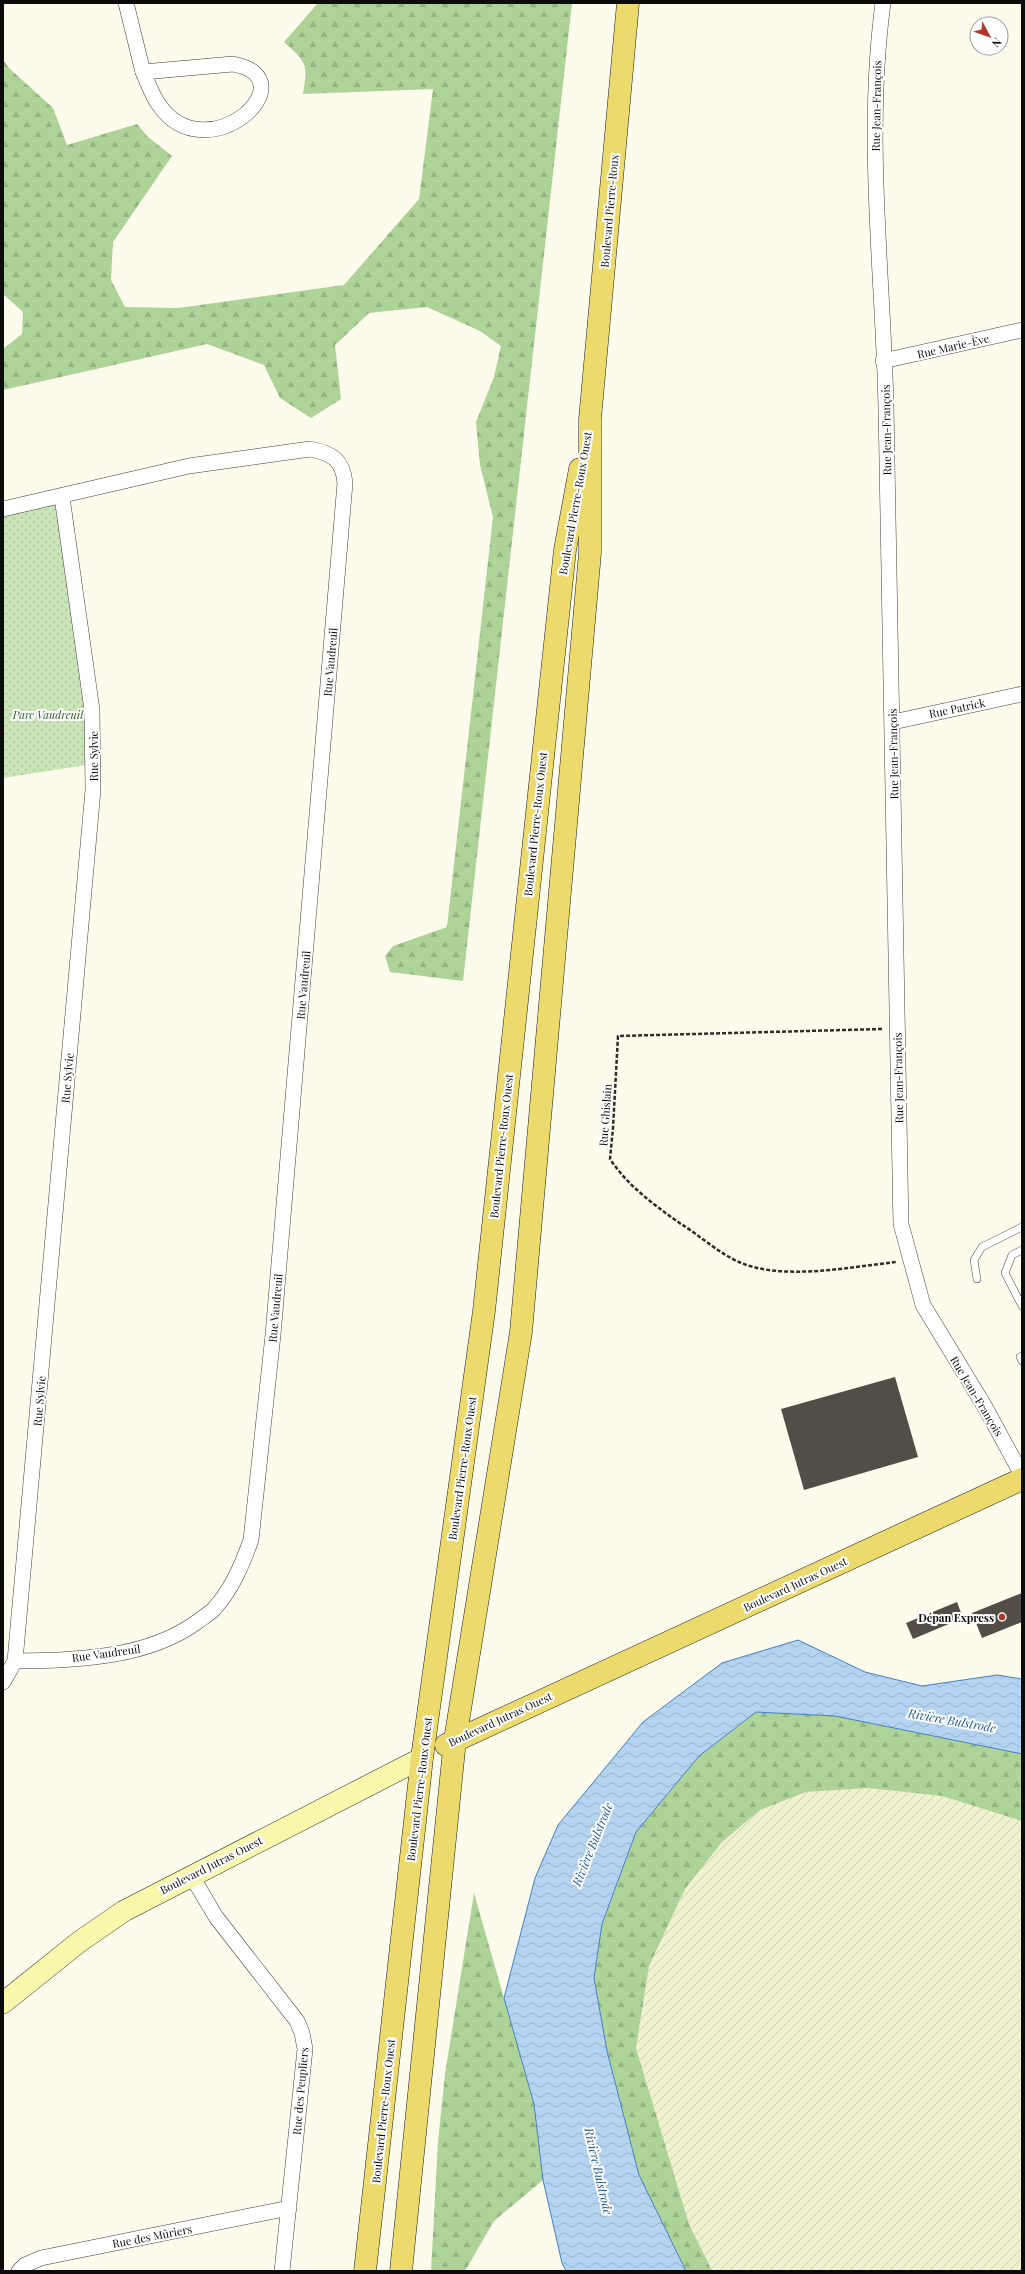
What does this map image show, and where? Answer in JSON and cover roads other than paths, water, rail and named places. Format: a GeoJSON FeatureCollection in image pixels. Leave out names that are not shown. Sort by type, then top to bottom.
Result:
{"type":"FeatureCollection","features":[{"type":"Feature","properties":{"kind":"main road","name":"Boulevard Pierre-Roux"},"geometry":{"type":"LineString","coordinates":[[590,419],[628,3]]}},
{"type":"Feature","properties":{"kind":"main road","name":"Boulevard Pierre-Roux Ouest"},"geometry":{"type":"LineString","coordinates":[[401,2271],[455,1740],[521,1332],[590,553],[590,419]]}},
{"type":"Feature","properties":{"kind":"main road","name":"Boulevard Pierre-Roux Ouest"},"geometry":{"type":"LineString","coordinates":[[365,2271],[422,1758],[484,1310],[564,550],[590,419]]}},
{"type":"Feature","properties":{"kind":"main road","name":"Boulevard Jutras Ouest"},"geometry":{"type":"LineString","coordinates":[[3,2003],[79,1942],[124,1911],[191,1875],[455,1740],[1022,1479]]}},
{"type":"Feature","properties":{"kind":"street"},"geometry":{"type":"LineString","coordinates":[[126,3],[143,72],[159,105],[172,119],[203,130],[224,126],[244,117],[255,105],[260,95],[261,82],[254,72],[244,66],[233,64],[143,72]]}},
{"type":"Feature","properties":{"kind":"street","name":"Rue Jean-François"},"geometry":{"type":"LineString","coordinates":[[885,3],[877,53],[874,140],[883,361],[892,722],[901,1224],[923,1305],[985,1407],[1022,1475]]}},
{"type":"Feature","properties":{"kind":"street","name":"Rue Marie-Ève"},"geometry":{"type":"LineString","coordinates":[[883,361],[1022,330]]}},
{"type":"Feature","properties":{"kind":"street","name":"Rue Vaudreuil"},"geometry":{"type":"LineString","coordinates":[[3,509],[189,466],[310,449],[323,452],[336,458],[344,471],[345,483],[273,1335],[251,1540],[240,1572],[213,1610],[182,1633],[141,1649],[86,1658],[16,1661]]}},
{"type":"Feature","properties":{"kind":"street","name":"Rue Sylvie"},"geometry":{"type":"LineString","coordinates":[[16,1661],[93,790],[92,710],[62,496]]}},
{"type":"Feature","properties":{"kind":"street","name":"Rue Patrick"},"geometry":{"type":"LineString","coordinates":[[892,722],[1022,694]]}},
{"type":"Feature","properties":{"kind":"street"},"geometry":{"type":"LineString","coordinates":[[3,1682],[16,1661]]}},
{"type":"Feature","properties":{"kind":"street","name":"Rue des Peupliers"},"geometry":{"type":"LineString","coordinates":[[191,1875],[216,1917],[297,2021],[302,2033],[305,2049],[282,2271]]}},
{"type":"Feature","properties":{"kind":"street","name":"Rue des Mûriers"},"geometry":{"type":"LineString","coordinates":[[19,2271],[25,2265],[41,2258],[289,2208]]}},
{"type":"Feature","properties":{"kind":"lane"},"geometry":{"type":"LineString","coordinates":[[977,1279],[974,1260],[982,1247],[1022,1227]]}},
{"type":"Feature","properties":{"kind":"lane"},"geometry":{"type":"LineString","coordinates":[[1022,1250],[1012,1255],[1005,1273],[1022,1306]]}},
{"type":"Feature","properties":{"kind":"lane"},"geometry":{"type":"LineString","coordinates":[[1022,1356],[1020,1357],[1022,1361]]}},
{"type":"Feature","properties":{"kind":"water","name":"Rivière Bulstrode"},"geometry":{"type":"Polygon","coordinates":[[[798,1640],[865,1672],[922,1686],[997,1675],[1022,1679],[1022,1754],[835,1716],[756,1712],[699,1756],[636,1832],[602,1924],[594,1978],[607,2051],[639,2175],[686,2271],[566,2271],[562,2263],[543,2180],[534,2104],[504,1998],[535,1878],[558,1825],[643,1722],[722,1663],[798,1640]]]}},
{"type":"Feature","properties":{"kind":"place","name":"Dépan Express"},"geometry":{"type":"Point","coordinates":[1002,1617]}},
{"type":"Feature","properties":{"kind":"park label","name":"Parc Vaudreuil"},"geometry":{"type":"Point","coordinates":[48,714]}}]}
